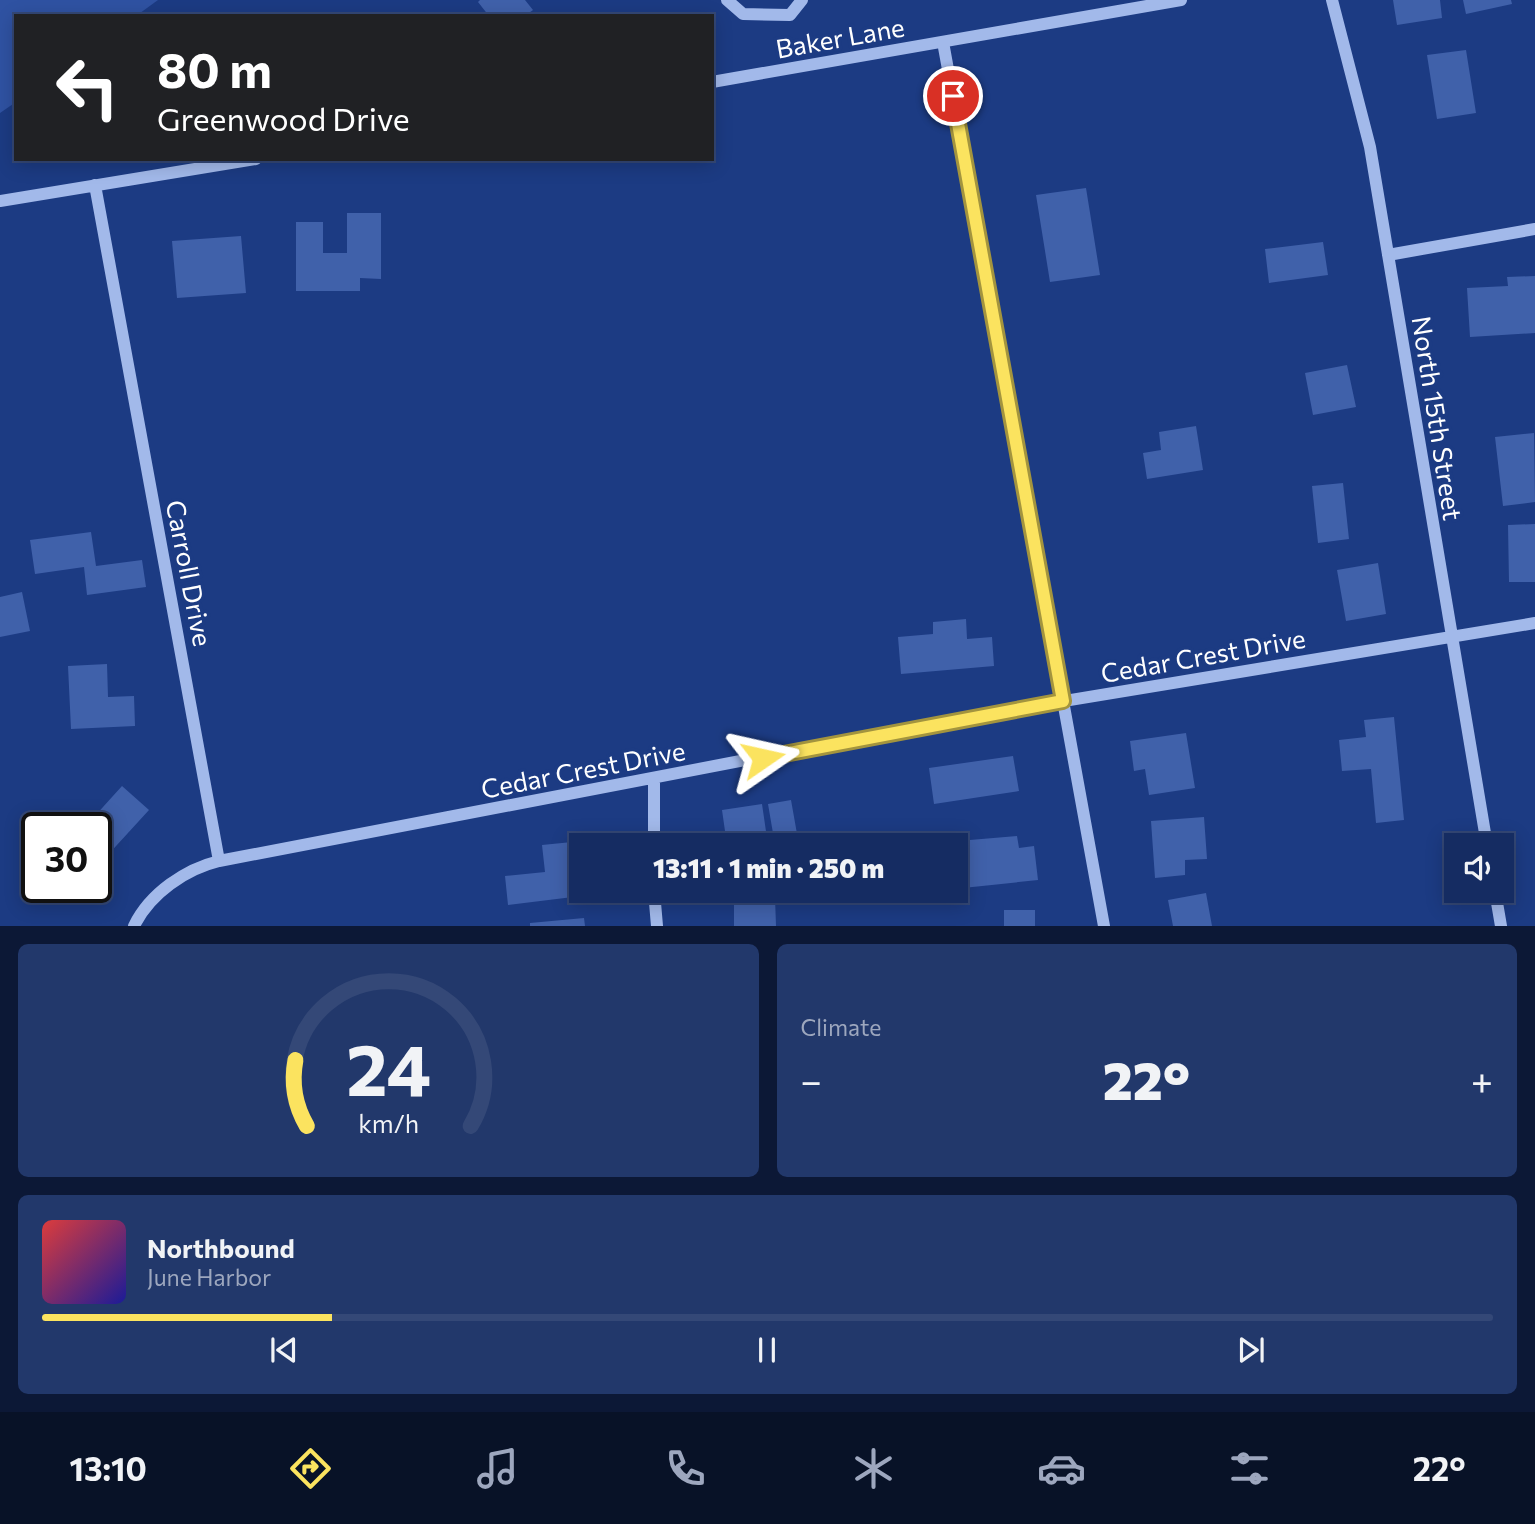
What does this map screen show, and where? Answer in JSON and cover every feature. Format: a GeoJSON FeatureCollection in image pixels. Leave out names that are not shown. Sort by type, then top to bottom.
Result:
{"type":"FeatureCollection","features":[{"type":"Feature","properties":{"kind":"street"},"geometry":{"type":"LineString","coordinates":[[727,0],[743,14],[790,15],[802,0]]}},
{"type":"Feature","properties":{"kind":"street","name":"Baker Lane"},"geometry":{"type":"LineString","coordinates":[[714,82],[1181,0]]}},
{"type":"Feature","properties":{"kind":"street","name":"North 15th Street"},"geometry":{"type":"LineString","coordinates":[[1332,0],[1370,147],[1486,833]]}},
{"type":"Feature","properties":{"kind":"street"},"geometry":{"type":"LineString","coordinates":[[943,43],[1104,926]]}},
{"type":"Feature","properties":{"kind":"street"},"geometry":{"type":"LineString","coordinates":[[0,201],[244,161]]}},
{"type":"Feature","properties":{"kind":"street","name":"Carroll Drive"},"geometry":{"type":"LineString","coordinates":[[95,185],[219,861]]}},
{"type":"Feature","properties":{"kind":"street"},"geometry":{"type":"LineString","coordinates":[[1388,254],[1535,229]]}},
{"type":"Feature","properties":{"kind":"street","name":"Cedar Crest Drive"},"geometry":{"type":"LineString","coordinates":[[219,861],[1063,701],[1535,623]]}},
{"type":"Feature","properties":{"kind":"street"},"geometry":{"type":"LineString","coordinates":[[654,779],[654,833]]}},
{"type":"Feature","properties":{"kind":"street"},"geometry":{"type":"LineString","coordinates":[[134,926],[152,901],[176,880],[204,865],[219,861]]}},
{"type":"Feature","properties":{"kind":"street"},"geometry":{"type":"LineString","coordinates":[[655,903],[657,926]]}},
{"type":"Feature","properties":{"kind":"street"},"geometry":{"type":"LineString","coordinates":[[1497,903],[1501,926]]}},
{"type":"Feature","properties":{"kind":"shaded area"},"geometry":{"type":"Polygon","coordinates":[[[0,0],[158,0],[139,14],[14,14],[14,103],[0,113],[0,0]]]}},
{"type":"Feature","properties":{"kind":"building"},"geometry":{"type":"Polygon","coordinates":[[[525,0],[533,10],[528,14],[487,14],[478,2],[525,0]]]}},
{"type":"Feature","properties":{"kind":"building"},"geometry":{"type":"Polygon","coordinates":[[[1393,0],[1440,0],[1442,18],[1397,25],[1393,0]]]}},
{"type":"Feature","properties":{"kind":"building"},"geometry":{"type":"Polygon","coordinates":[[[1463,0],[1511,0],[1512,4],[1466,14],[1463,0]]]}},
{"type":"Feature","properties":{"kind":"building"},"geometry":{"type":"Polygon","coordinates":[[[1466,50],[1476,113],[1437,119],[1427,55],[1466,50]]]}},
{"type":"Feature","properties":{"kind":"building"},"geometry":{"type":"Polygon","coordinates":[[[1086,188],[1100,275],[1050,282],[1036,195],[1086,188]]]}},
{"type":"Feature","properties":{"kind":"building"},"geometry":{"type":"Polygon","coordinates":[[[347,213],[381,213],[381,279],[360,278],[360,291],[296,291],[296,222],[323,222],[323,253],[347,253],[347,213]]]}},
{"type":"Feature","properties":{"kind":"building"},"geometry":{"type":"Polygon","coordinates":[[[241,236],[246,293],[177,298],[172,241],[241,236]]]}},
{"type":"Feature","properties":{"kind":"building"},"geometry":{"type":"Polygon","coordinates":[[[1323,242],[1328,275],[1269,283],[1265,249],[1323,242]]]}},
{"type":"Feature","properties":{"kind":"building"},"geometry":{"type":"Polygon","coordinates":[[[1535,276],[1535,333],[1470,337],[1467,288],[1508,286],[1507,277],[1535,276]]]}},
{"type":"Feature","properties":{"kind":"building"},"geometry":{"type":"Polygon","coordinates":[[[1347,365],[1356,407],[1313,415],[1305,373],[1347,365]]]}},
{"type":"Feature","properties":{"kind":"building"},"geometry":{"type":"Polygon","coordinates":[[[1196,426],[1203,470],[1147,479],[1143,453],[1161,450],[1159,432],[1196,426]]]}},
{"type":"Feature","properties":{"kind":"building"},"geometry":{"type":"Polygon","coordinates":[[[1534,433],[1535,502],[1503,506],[1495,437],[1534,433]]]}},
{"type":"Feature","properties":{"kind":"building"},"geometry":{"type":"Polygon","coordinates":[[[1343,483],[1349,539],[1318,543],[1312,486],[1343,483]]]}},
{"type":"Feature","properties":{"kind":"building"},"geometry":{"type":"Polygon","coordinates":[[[1535,524],[1535,582],[1509,582],[1508,525],[1535,524]]]}},
{"type":"Feature","properties":{"kind":"building"},"geometry":{"type":"Polygon","coordinates":[[[91,532],[96,566],[142,560],[146,587],[87,595],[84,567],[35,574],[30,540],[91,532]]]}},
{"type":"Feature","properties":{"kind":"building"},"geometry":{"type":"Polygon","coordinates":[[[1378,563],[1386,614],[1346,621],[1337,570],[1378,563]]]}},
{"type":"Feature","properties":{"kind":"building"},"geometry":{"type":"Polygon","coordinates":[[[22,592],[30,631],[0,637],[0,597],[22,592]]]}},
{"type":"Feature","properties":{"kind":"building"},"geometry":{"type":"Polygon","coordinates":[[[966,619],[967,639],[992,637],[994,666],[901,674],[898,637],[933,634],[933,622],[966,619]]]}},
{"type":"Feature","properties":{"kind":"building"},"geometry":{"type":"Polygon","coordinates":[[[107,664],[108,697],[134,696],[135,726],[71,729],[68,666],[107,664]]]}},
{"type":"Feature","properties":{"kind":"building"},"geometry":{"type":"Polygon","coordinates":[[[1394,717],[1404,820],[1376,823],[1371,769],[1342,771],[1339,740],[1366,737],[1364,720],[1394,717]]]}},
{"type":"Feature","properties":{"kind":"building"},"geometry":{"type":"Polygon","coordinates":[[[1186,733],[1195,788],[1149,795],[1145,769],[1134,771],[1130,741],[1186,733]]]}},
{"type":"Feature","properties":{"kind":"building"},"geometry":{"type":"Polygon","coordinates":[[[1013,756],[1019,791],[934,804],[929,768],[1013,756]]]}},
{"type":"Feature","properties":{"kind":"building"},"geometry":{"type":"Polygon","coordinates":[[[122,786],[149,810],[112,850],[112,812],[98,812],[122,786]]]}},
{"type":"Feature","properties":{"kind":"building"},"geometry":{"type":"Polygon","coordinates":[[[791,800],[797,833],[773,833],[768,804],[791,800]]]}},
{"type":"Feature","properties":{"kind":"building"},"geometry":{"type":"Polygon","coordinates":[[[762,804],[766,833],[725,833],[722,810],[762,804]]]}},
{"type":"Feature","properties":{"kind":"building"},"geometry":{"type":"Polygon","coordinates":[[[1204,817],[1207,859],[1185,860],[1185,875],[1155,878],[1151,821],[1204,817]]]}},
{"type":"Feature","properties":{"kind":"building"},"geometry":{"type":"Polygon","coordinates":[[[1017,836],[1019,848],[1034,846],[1038,880],[968,887],[968,840],[1017,836]]]}},
{"type":"Feature","properties":{"kind":"building"},"geometry":{"type":"Polygon","coordinates":[[[569,842],[569,897],[508,905],[505,876],[545,872],[542,845],[569,842]]]}},
{"type":"Feature","properties":{"kind":"building"},"geometry":{"type":"Polygon","coordinates":[[[1206,893],[1212,926],[1173,926],[1168,900],[1206,893]]]}},
{"type":"Feature","properties":{"kind":"building"},"geometry":{"type":"Polygon","coordinates":[[[734,903],[775,903],[776,926],[734,926],[734,903]]]}},
{"type":"Feature","properties":{"kind":"building"},"geometry":{"type":"Polygon","coordinates":[[[1004,910],[1035,910],[1035,926],[1004,926],[1004,910]]]}},
{"type":"Feature","properties":{"kind":"building"},"geometry":{"type":"Polygon","coordinates":[[[584,918],[585,926],[530,926],[530,923],[584,918]]]}},
{"type":"Feature","properties":{"kind":"route"},"geometry":{"type":"LineString","coordinates":[[763,758],[1063,701],[953,96]]}}]}
